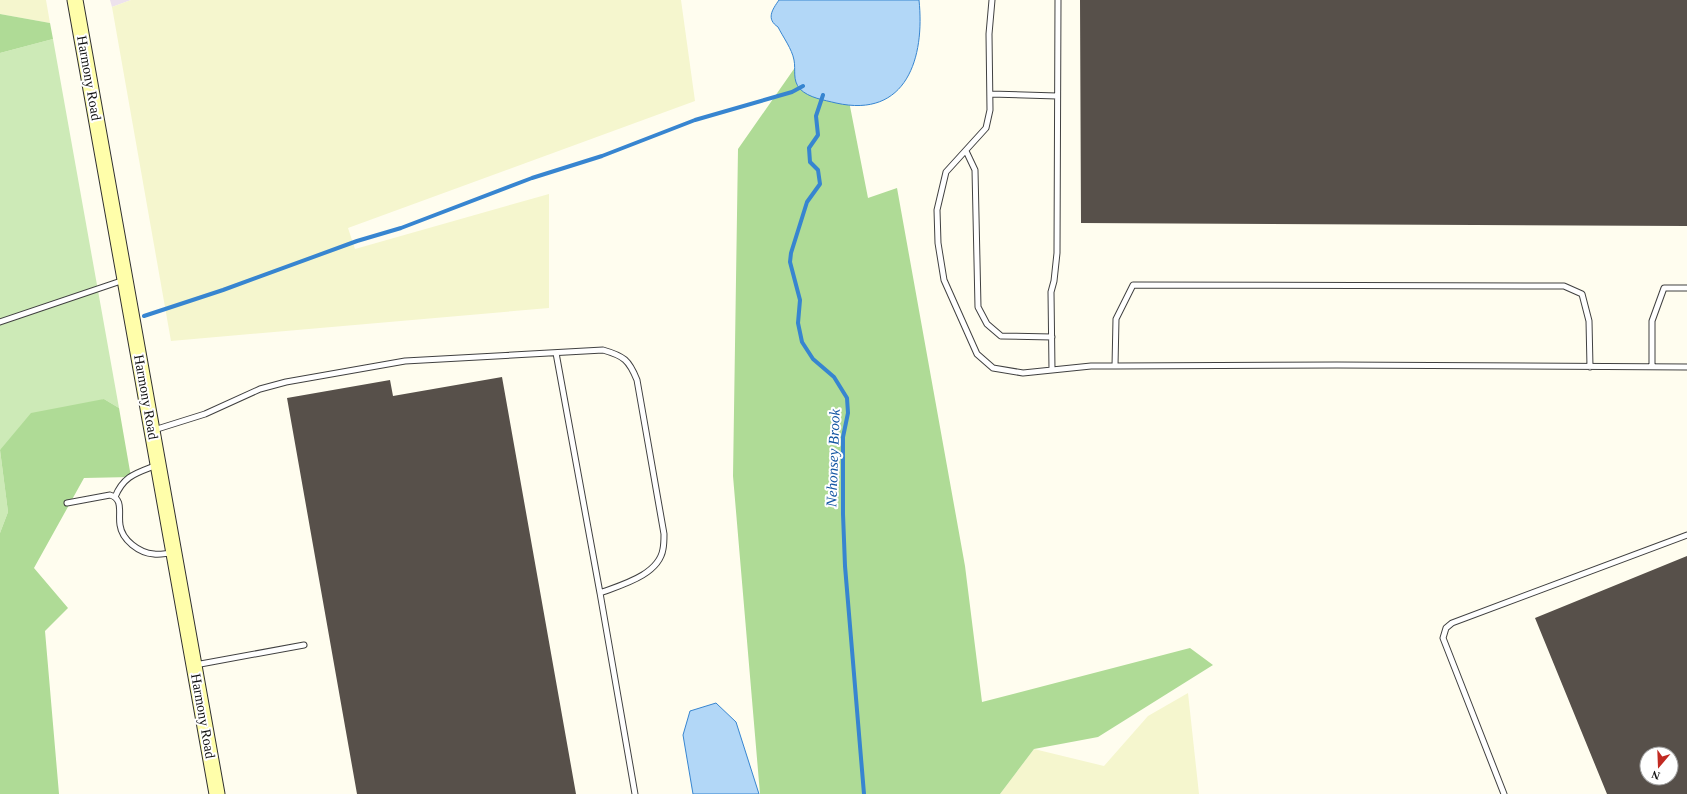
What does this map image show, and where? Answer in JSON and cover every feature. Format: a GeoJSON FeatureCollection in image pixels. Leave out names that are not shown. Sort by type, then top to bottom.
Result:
{"type":"FeatureCollection","features":[{"type":"Feature","properties":{"kind":"main road","name":"Harmony Road"},"geometry":{"type":"LineString","coordinates":[[75,0],[217,794]]}},
{"type":"Feature","properties":{"kind":"lane"},"geometry":{"type":"LineString","coordinates":[[992,0],[989,34],[990,110],[986,128],[946,172],[937,210],[938,243],[944,280],[977,354],[993,368],[1023,373],[1091,366],[1337,365],[1687,367]]}},
{"type":"Feature","properties":{"kind":"lane"},"geometry":{"type":"LineString","coordinates":[[1052,370],[1051,292],[1054,281],[1057,253],[1058,0]]}},
{"type":"Feature","properties":{"kind":"lane"},"geometry":{"type":"LineString","coordinates":[[990,94],[1057,96]]}},
{"type":"Feature","properties":{"kind":"lane"},"geometry":{"type":"LineString","coordinates":[[966,150],[976,170],[978,307],[987,324],[1001,336],[1052,337]]}},
{"type":"Feature","properties":{"kind":"lane"},"geometry":{"type":"LineString","coordinates":[[0,322],[125,280]]}},
{"type":"Feature","properties":{"kind":"lane"},"geometry":{"type":"LineString","coordinates":[[1115,366],[1116,319],[1133,285],[1157,285],[1564,286],[1582,294],[1589,321],[1590,367]]}},
{"type":"Feature","properties":{"kind":"lane"},"geometry":{"type":"LineString","coordinates":[[1652,367],[1652,321],[1664,288],[1687,288]]}},
{"type":"Feature","properties":{"kind":"lane"},"geometry":{"type":"LineString","coordinates":[[151,430],[205,414],[260,389],[286,382],[405,361],[603,350],[620,354],[631,365],[637,380],[664,534],[663,550],[656,565],[642,575],[600,593]]}},
{"type":"Feature","properties":{"kind":"lane"},"geometry":{"type":"LineString","coordinates":[[556,352],[635,794]]}},
{"type":"Feature","properties":{"kind":"lane"},"geometry":{"type":"LineString","coordinates":[[115,496],[120,485],[132,475],[158,465]]}},
{"type":"Feature","properties":{"kind":"lane"},"geometry":{"type":"LineString","coordinates":[[67,503],[110,495],[115,496],[119,501],[120,526],[125,536],[135,547],[154,554],[174,553]]}},
{"type":"Feature","properties":{"kind":"lane"},"geometry":{"type":"LineString","coordinates":[[1504,794],[1443,638],[1446,628],[1452,623],[1687,535]]}},
{"type":"Feature","properties":{"kind":"lane"},"geometry":{"type":"LineString","coordinates":[[194,665],[304,645]]}},
{"type":"Feature","properties":{"kind":"shaded area"},"geometry":{"type":"Polygon","coordinates":[[[110,0],[131,0],[112,7],[110,0]]]}},
{"type":"Feature","properties":{"kind":"green space"},"geometry":{"type":"Polygon","coordinates":[[[0,0],[46,0],[50,23],[0,14],[0,0]]]}},
{"type":"Feature","properties":{"kind":"green space"},"geometry":{"type":"Polygon","coordinates":[[[131,0],[681,0],[695,101],[348,228],[355,249],[549,194],[549,308],[171,341],[112,7],[131,0]]]}},
{"type":"Feature","properties":{"kind":"green space"},"geometry":{"type":"Polygon","coordinates":[[[0,14],[50,23],[53,39],[0,53],[0,14]]]}},
{"type":"Feature","properties":{"kind":"green space"},"geometry":{"type":"Polygon","coordinates":[[[53,39],[119,408],[104,399],[0,450],[0,53],[53,39]]]}},
{"type":"Feature","properties":{"kind":"green space"},"geometry":{"type":"Polygon","coordinates":[[[810,46],[847,91],[868,198],[897,188],[965,566],[982,702],[1190,648],[1213,665],[1098,737],[1034,749],[1000,794],[760,794],[733,476],[738,149],[810,46]]]}},
{"type":"Feature","properties":{"kind":"green space"},"geometry":{"type":"Polygon","coordinates":[[[104,399],[119,408],[131,477],[84,478],[34,568],[68,608],[45,631],[59,794],[0,794],[0,533],[8,512],[0,450],[31,413],[104,399]]]}},
{"type":"Feature","properties":{"kind":"green space"},"geometry":{"type":"Polygon","coordinates":[[[0,450],[8,512],[0,533],[0,450]]]}},
{"type":"Feature","properties":{"kind":"green space"},"geometry":{"type":"Polygon","coordinates":[[[1188,693],[1199,794],[1000,794],[1034,749],[1104,766],[1148,716],[1188,693]]]}},
{"type":"Feature","properties":{"kind":"water"},"geometry":{"type":"Polygon","coordinates":[[[779,0],[919,0],[919,42],[914,62],[906,79],[895,92],[880,102],[860,106],[836,103],[812,97],[798,86],[795,75],[795,64],[791,52],[778,27],[772,21],[772,11],[779,0]]]}},
{"type":"Feature","properties":{"kind":"water"},"geometry":{"type":"Polygon","coordinates":[[[716,703],[736,722],[759,794],[693,794],[683,735],[690,711],[716,703]]]}},
{"type":"Feature","properties":{"kind":"building"},"geometry":{"type":"Polygon","coordinates":[[[1080,0],[1687,0],[1687,226],[1081,223],[1080,0]]]}},
{"type":"Feature","properties":{"kind":"building"},"geometry":{"type":"Polygon","coordinates":[[[502,377],[576,794],[357,794],[287,398],[390,380],[393,396],[502,377]]]}},
{"type":"Feature","properties":{"kind":"building"},"geometry":{"type":"Polygon","coordinates":[[[1687,556],[1687,794],[1607,794],[1535,618],[1687,556]]]}},
{"type":"Feature","properties":{"kind":"waterway"},"geometry":{"type":"LineString","coordinates":[[144,316],[223,290],[357,241],[401,228],[532,178],[602,156],[695,120],[792,92],[803,86]]}},
{"type":"Feature","properties":{"kind":"waterway","name":"Nehonsey Brook"},"geometry":{"type":"LineString","coordinates":[[823,95],[816,116],[818,135],[809,148],[810,162],[818,170],[820,184],[807,202],[791,253],[790,262],[800,300],[798,323],[802,342],[813,359],[834,377],[847,398],[848,413],[843,437],[845,566],[864,794]]}}]}
